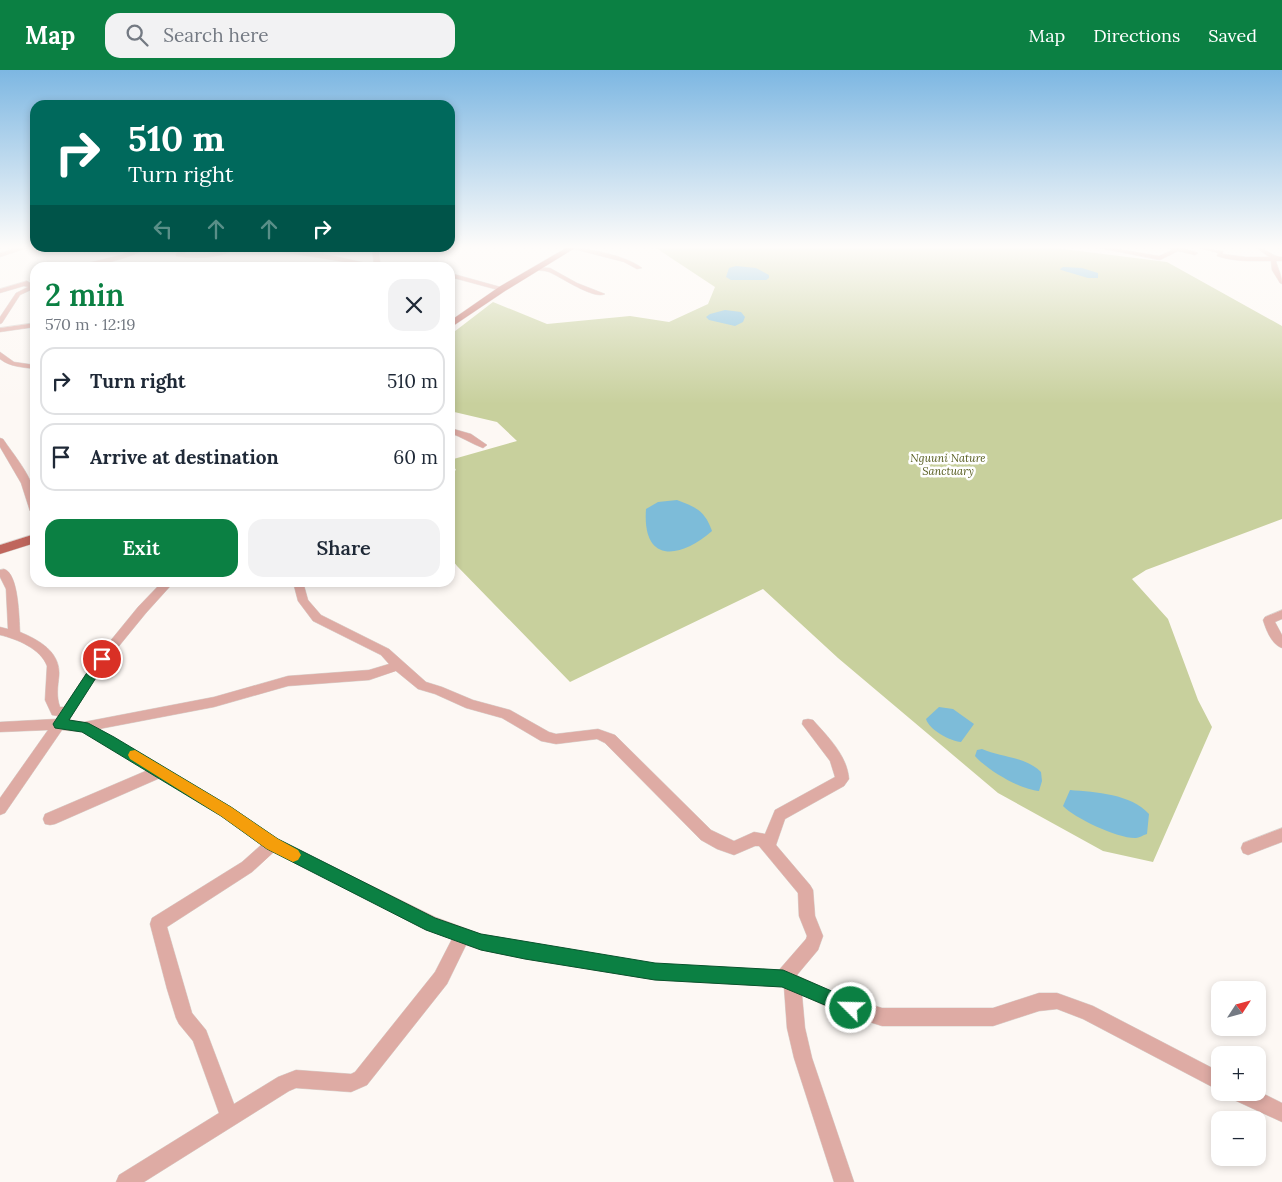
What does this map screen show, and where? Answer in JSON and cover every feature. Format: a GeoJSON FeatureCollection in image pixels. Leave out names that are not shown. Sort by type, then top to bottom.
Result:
{"type":"FeatureCollection","features":[{"type":"Feature","properties":{"kind":"main road"},"geometry":{"type":"LineString","coordinates":[[455,322],[486,300]]}},
{"type":"Feature","properties":{"kind":"main road"},"geometry":{"type":"LineString","coordinates":[[0,550],[30,540]]}},
{"type":"Feature","properties":{"kind":"street"},"geometry":{"type":"LineString","coordinates":[[0,322],[14,300]]}},
{"type":"Feature","properties":{"kind":"street"},"geometry":{"type":"LineString","coordinates":[[0,330],[30,326]]}},
{"type":"Feature","properties":{"kind":"street"},"geometry":{"type":"LineString","coordinates":[[0,354],[8,363],[30,366]]}},
{"type":"Feature","properties":{"kind":"street"},"geometry":{"type":"LineString","coordinates":[[455,432],[468,436],[483,445]]}},
{"type":"Feature","properties":{"kind":"street"},"geometry":{"type":"LineString","coordinates":[[0,441],[28,486],[30,493]]}},
{"type":"Feature","properties":{"kind":"street"},"geometry":{"type":"LineString","coordinates":[[0,463],[12,459]]}},
{"type":"Feature","properties":{"kind":"street"},"geometry":{"type":"LineString","coordinates":[[1,571],[11,590],[6,634],[43,651],[49,658],[53,669],[50,699],[52,706],[63,719],[84,727],[161,771],[226,811],[272,844],[432,924],[462,936],[525,951],[655,972],[787,980],[838,1003],[882,1017],[993,1017],[1038,1002],[1057,1001],[1087,1012],[1211,1077]]}},
{"type":"Feature","properties":{"kind":"street"},"geometry":{"type":"LineString","coordinates":[[0,809],[102,659],[142,610],[164,587]]}},
{"type":"Feature","properties":{"kind":"street"},"geometry":{"type":"LineString","coordinates":[[302,587],[305,605],[317,618],[353,637],[378,647],[415,682],[422,686],[438,690],[470,704],[506,714],[546,737],[556,738],[591,734],[604,736],[622,749],[706,835],[734,848],[759,839],[769,844],[805,890],[807,916],[815,936],[812,944],[787,980],[803,1058],[844,1182]]}},
{"type":"Feature","properties":{"kind":"street"},"geometry":{"type":"LineString","coordinates":[[1282,614],[1269,620],[1272,630],[1282,644]]}},
{"type":"Feature","properties":{"kind":"street"},"geometry":{"type":"LineString","coordinates":[[84,727],[207,704],[288,680],[331,679],[369,675],[399,665]]}},
{"type":"Feature","properties":{"kind":"street"},"geometry":{"type":"LineString","coordinates":[[0,727],[63,719]]}},
{"type":"Feature","properties":{"kind":"street"},"geometry":{"type":"LineString","coordinates":[[769,844],[780,816],[839,782],[842,778],[842,770],[832,752],[808,724]]}},
{"type":"Feature","properties":{"kind":"street"},"geometry":{"type":"LineString","coordinates":[[50,819],[161,771]]}},
{"type":"Feature","properties":{"kind":"street"},"geometry":{"type":"LineString","coordinates":[[1248,848],[1282,835]]}},
{"type":"Feature","properties":{"kind":"street"},"geometry":{"type":"LineString","coordinates":[[230,1118],[200,1036],[185,1018],[175,989],[158,924],[247,867],[272,844]]}},
{"type":"Feature","properties":{"kind":"street"},"geometry":{"type":"LineString","coordinates":[[126,1182],[284,1083],[296,1080],[351,1083],[360,1079],[441,978],[462,936]]}},
{"type":"Feature","properties":{"kind":"street"},"geometry":{"type":"LineString","coordinates":[[1257,1101],[1282,1113]]}},
{"type":"Feature","properties":{"kind":"green space","name":"Nguuni Nature Sanctuary"},"geometry":{"type":"Polygon","coordinates":[[[710,300],[1235,300],[1282,326],[1282,519],[1146,570],[1132,579],[1168,619],[1198,700],[1212,727],[1153,862],[1103,851],[998,793],[838,658],[763,589],[570,682],[457,566],[455,563],[455,459],[517,441],[497,422],[455,412],[455,331],[493,302],[547,324],[630,316],[669,322],[708,304],[710,300]]]}},
{"type":"Feature","properties":{"kind":"water"},"geometry":{"type":"Polygon","coordinates":[[[725,310],[741,312],[745,317],[743,322],[735,326],[709,320],[706,317],[725,310]]]}},
{"type":"Feature","properties":{"kind":"water"},"geometry":{"type":"Polygon","coordinates":[[[677,500],[690,505],[703,514],[712,531],[688,547],[676,551],[666,551],[657,548],[650,540],[646,527],[646,509],[658,502],[677,500]]]}},
{"type":"Feature","properties":{"kind":"water"},"geometry":{"type":"Polygon","coordinates":[[[939,707],[953,709],[974,724],[961,742],[951,740],[928,723],[926,719],[939,707]]]}},
{"type":"Feature","properties":{"kind":"water"},"geometry":{"type":"Polygon","coordinates":[[[982,749],[1021,760],[1035,767],[1041,772],[1042,781],[1039,791],[1014,783],[988,767],[975,756],[977,750],[982,749]]]}},
{"type":"Feature","properties":{"kind":"water"},"geometry":{"type":"Polygon","coordinates":[[[1070,790],[1112,795],[1142,807],[1149,814],[1147,834],[1136,838],[1119,835],[1097,827],[1077,816],[1063,806],[1070,790]]]}},
{"type":"Feature","properties":{"kind":"slow traffic"},"geometry":{"type":"LineString","coordinates":[[135,755],[226,811],[272,844],[293,855]]}},
{"type":"Feature","properties":{"kind":"route"},"geometry":{"type":"LineString","coordinates":[[102,659],[59,724],[84,727],[226,811],[272,844],[432,924],[481,942],[655,972],[783,978],[851,1008]]}}]}
